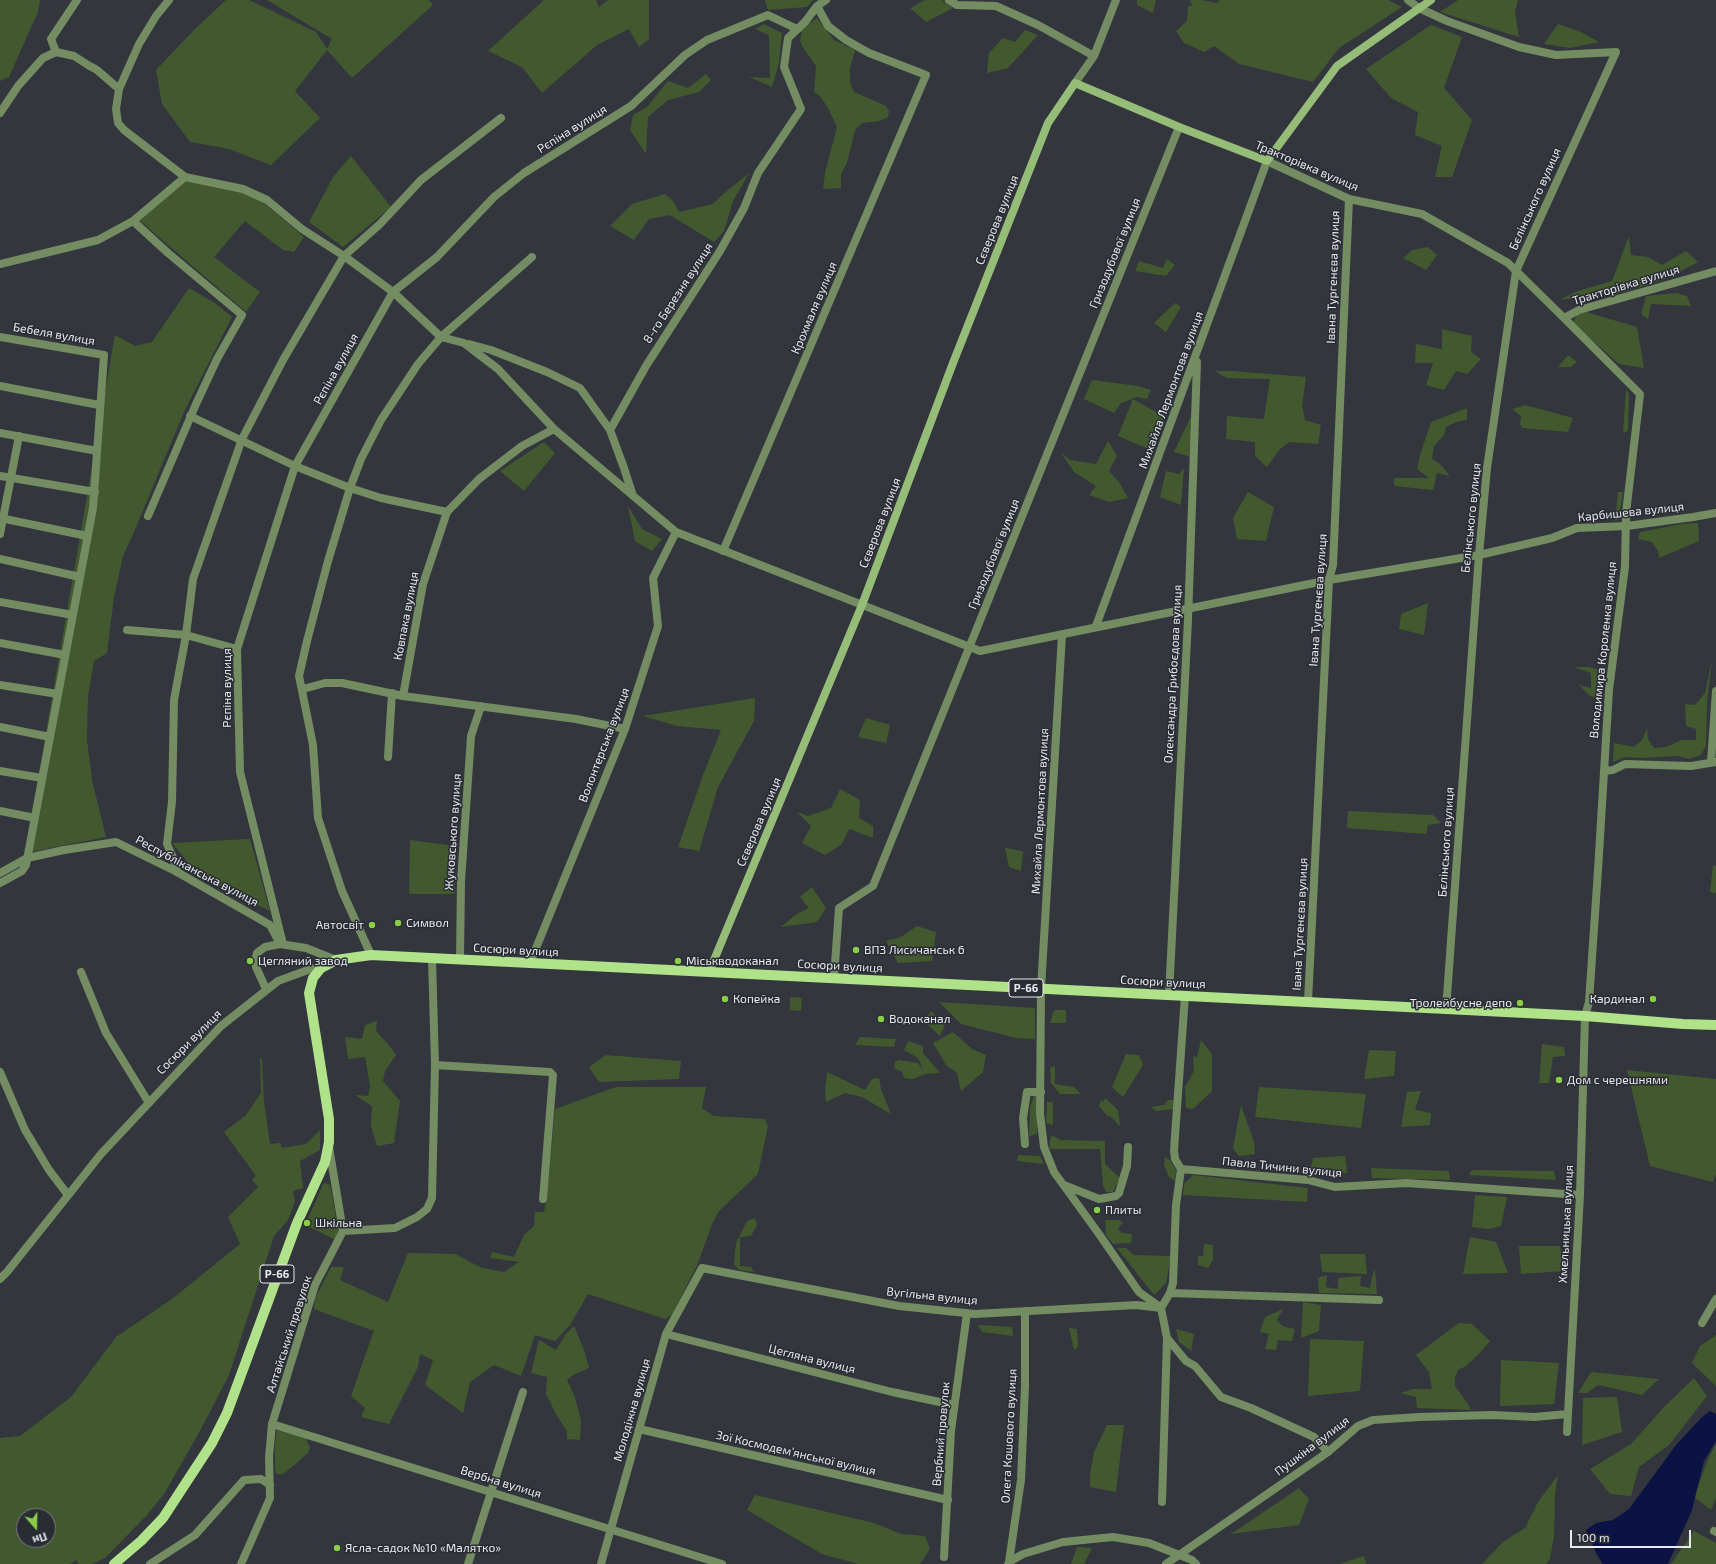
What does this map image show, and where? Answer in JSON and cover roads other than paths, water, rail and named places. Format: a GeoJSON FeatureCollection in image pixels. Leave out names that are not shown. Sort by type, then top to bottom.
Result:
{"type":"FeatureCollection","features":[{"type":"Feature","properties":{"kind":"main road"},"geometry":{"type":"LineString","coordinates":[[1267,161],[1337,66],[1431,0]]}},
{"type":"Feature","properties":{"kind":"main road","name":"Тракторівка вулиця"},"geometry":{"type":"LineString","coordinates":[[1075,83],[1179,127],[1267,161]]}},
{"type":"Feature","properties":{"kind":"main road","name":"Сєверова вулиця"},"geometry":{"type":"LineString","coordinates":[[709,972],[862,605],[953,363],[1048,123],[1075,83]]}},
{"type":"Feature","properties":{"kind":"main road","name":"Сосюри вулиця"},"geometry":{"type":"LineString","coordinates":[[336,960],[371,955],[1585,1016],[1683,1024],[1716,1025]]}},
{"type":"Feature","properties":{"kind":"main road","name":"Р-66"},"geometry":{"type":"LineString","coordinates":[[114,1564],[141,1541],[163,1518],[212,1443],[227,1412],[297,1223],[325,1162],[329,1142],[329,1118],[309,993],[313,978],[321,968],[336,960]]}},
{"type":"Feature","properties":{"kind":"street"},"geometry":{"type":"LineString","coordinates":[[56,52],[51,39],[77,0]]}},
{"type":"Feature","properties":{"kind":"street"},"geometry":{"type":"LineString","coordinates":[[169,0],[156,16],[139,44],[119,89],[116,109],[118,123],[124,130],[185,176],[243,188],[267,200],[302,229],[344,256],[393,292],[441,337],[492,350],[547,372],[580,388],[610,430],[633,496]]}},
{"type":"Feature","properties":{"kind":"street"},"geometry":{"type":"LineString","coordinates":[[797,29],[817,6],[826,0]]}},
{"type":"Feature","properties":{"kind":"street"},"geometry":{"type":"LineString","coordinates":[[949,0],[957,5],[996,6],[1038,25],[1094,56]]}},
{"type":"Feature","properties":{"kind":"street"},"geometry":{"type":"LineString","coordinates":[[1075,83],[1094,56],[1116,0]]}},
{"type":"Feature","properties":{"kind":"street"},"geometry":{"type":"LineString","coordinates":[[1408,0],[1419,8]]}},
{"type":"Feature","properties":{"kind":"street","name":"Крохмаля вулиця"},"geometry":{"type":"LineString","coordinates":[[723,551],[926,75],[869,53],[846,40],[828,26],[817,6]]}},
{"type":"Feature","properties":{"kind":"street","name":"Бєлінського вулиця"},"geometry":{"type":"LineString","coordinates":[[1419,8],[1447,21],[1519,47],[1556,55],[1616,52],[1516,271],[1487,468],[1479,555],[1446,1010]]}},
{"type":"Feature","properties":{"kind":"street","name":"Рєпіна вулиця"},"geometry":{"type":"LineString","coordinates":[[281,944],[240,772],[237,649],[295,466],[393,292],[437,257],[494,197],[524,173],[631,106],[685,55],[707,40],[768,15],[797,29]]}},
{"type":"Feature","properties":{"kind":"street","name":"8-го Березня вулиця"},"geometry":{"type":"LineString","coordinates":[[610,430],[646,366],[720,251],[744,208],[758,173],[801,109],[784,67],[788,38],[797,29]]}},
{"type":"Feature","properties":{"kind":"street"},"geometry":{"type":"LineString","coordinates":[[0,113],[18,86],[43,58],[56,52],[74,56],[119,89]]}},
{"type":"Feature","properties":{"kind":"street"},"geometry":{"type":"LineString","coordinates":[[178,872],[167,844],[172,802],[174,700],[186,635],[193,579],[242,439],[283,360],[344,256],[380,224],[421,180],[501,118]]}},
{"type":"Feature","properties":{"kind":"street","name":"Гризодубової вулиця"},"geometry":{"type":"LineString","coordinates":[[834,978],[839,908],[873,886],[1179,127]]}},
{"type":"Feature","properties":{"kind":"street","name":"Тракторівка вулиця"},"geometry":{"type":"LineString","coordinates":[[1267,161],[1348,199],[1422,214],[1508,263],[1564,318],[1579,310],[1716,271]]}},
{"type":"Feature","properties":{"kind":"street","name":"Михайла Лермонтова вулиця"},"geometry":{"type":"LineString","coordinates":[[1096,626],[1197,355],[1267,161]]}},
{"type":"Feature","properties":{"kind":"street"},"geometry":{"type":"LineString","coordinates":[[0,264],[98,240],[134,221],[185,176]]}},
{"type":"Feature","properties":{"kind":"street","name":"Івана Тургенєва вулиця"},"geometry":{"type":"LineString","coordinates":[[1308,1002],[1330,580],[1333,566],[1348,199]]}},
{"type":"Feature","properties":{"kind":"street"},"geometry":{"type":"LineString","coordinates":[[134,221],[168,253],[242,315],[217,359],[190,416],[148,516]]}},
{"type":"Feature","properties":{"kind":"street"},"geometry":{"type":"LineString","coordinates":[[371,955],[342,891],[318,818],[313,745],[303,689],[299,676],[307,641],[328,561],[350,488],[361,459],[381,420],[418,364],[441,337],[532,257]]}},
{"type":"Feature","properties":{"kind":"street","name":"Володимира Короленка вулиця"},"geometry":{"type":"LineString","coordinates":[[1564,318],[1640,394],[1626,513],[1627,526],[1625,567],[1609,690],[1589,1002],[1585,1016]]}},
{"type":"Feature","properties":{"kind":"street","name":"Бебеля вулиця"},"geometry":{"type":"LineString","coordinates":[[0,337],[104,355],[99,405]]}},
{"type":"Feature","properties":{"kind":"street","name":"Карбишева вулиця"},"geometry":{"type":"LineString","coordinates":[[464,343],[498,369],[554,429],[676,532],[980,651],[1062,635],[1096,626],[1189,607],[1330,580],[1479,555],[1552,538],[1577,528],[1627,526],[1716,513]]}},
{"type":"Feature","properties":{"kind":"street","name":"Олександра Грибоєдова вулиця"},"geometry":{"type":"LineString","coordinates":[[1169,995],[1189,607],[1197,355]]}},
{"type":"Feature","properties":{"kind":"street"},"geometry":{"type":"LineString","coordinates":[[0,386],[99,405],[95,492],[26,865],[22,871],[0,883]]}},
{"type":"Feature","properties":{"kind":"street"},"geometry":{"type":"LineString","coordinates":[[190,416],[242,439],[295,466],[350,488],[382,498],[447,512]]}},
{"type":"Feature","properties":{"kind":"street","name":"Ковпака вулиця"},"geometry":{"type":"LineString","coordinates":[[403,696],[423,584],[447,512],[479,479],[522,446],[554,429]]}},
{"type":"Feature","properties":{"kind":"street"},"geometry":{"type":"LineString","coordinates":[[0,433],[97,451]]}},
{"type":"Feature","properties":{"kind":"street"},"geometry":{"type":"LineString","coordinates":[[0,534],[1,518],[19,436]]}},
{"type":"Feature","properties":{"kind":"street"},"geometry":{"type":"LineString","coordinates":[[0,476],[95,492]]}},
{"type":"Feature","properties":{"kind":"street"},"geometry":{"type":"LineString","coordinates":[[1,518],[87,536]]}},
{"type":"Feature","properties":{"kind":"street","name":"Волонтерська вулиця"},"geometry":{"type":"LineString","coordinates":[[530,963],[625,729],[658,626],[653,578],[676,532]]}},
{"type":"Feature","properties":{"kind":"street"},"geometry":{"type":"LineString","coordinates":[[0,559],[80,577]]}},
{"type":"Feature","properties":{"kind":"street"},"geometry":{"type":"LineString","coordinates":[[0,602],[73,615]]}},
{"type":"Feature","properties":{"kind":"street"},"geometry":{"type":"LineString","coordinates":[[127,630],[186,635],[237,649]]}},
{"type":"Feature","properties":{"kind":"street","name":"Михайла Лермонтова вулиця"},"geometry":{"type":"LineString","coordinates":[[1062,635],[1041,989],[1040,1114],[1044,1147],[1054,1172],[1138,1292],[1161,1308]]}},
{"type":"Feature","properties":{"kind":"street"},"geometry":{"type":"LineString","coordinates":[[0,644],[65,656]]}},
{"type":"Feature","properties":{"kind":"street"},"geometry":{"type":"LineString","coordinates":[[303,689],[325,683],[342,683],[403,696],[576,719],[625,729]]}},
{"type":"Feature","properties":{"kind":"street"},"geometry":{"type":"LineString","coordinates":[[0,684],[58,694]]}},
{"type":"Feature","properties":{"kind":"street"},"geometry":{"type":"LineString","coordinates":[[1604,771],[1613,770],[1625,764],[1691,766],[1714,762],[1716,691]]}},
{"type":"Feature","properties":{"kind":"street"},"geometry":{"type":"LineString","coordinates":[[388,756],[392,693]]}},
{"type":"Feature","properties":{"kind":"street","name":"Жуковського вулиця"},"geometry":{"type":"LineString","coordinates":[[460,960],[461,881],[471,736],[481,706]]}},
{"type":"Feature","properties":{"kind":"street"},"geometry":{"type":"LineString","coordinates":[[0,727],[50,737]]}},
{"type":"Feature","properties":{"kind":"street"},"geometry":{"type":"LineString","coordinates":[[0,771],[42,778]]}},
{"type":"Feature","properties":{"kind":"street"},"geometry":{"type":"LineString","coordinates":[[0,811],[35,818]]}},
{"type":"Feature","properties":{"kind":"street","name":"Республіканська вулиця"},"geometry":{"type":"LineString","coordinates":[[0,874],[27,858],[64,850],[116,842],[178,872],[270,925],[281,944]]}},
{"type":"Feature","properties":{"kind":"street"},"geometry":{"type":"LineString","coordinates":[[266,989],[256,967],[255,960],[257,953],[265,947],[281,944],[306,948],[336,960]]}},
{"type":"Feature","properties":{"kind":"street"},"geometry":{"type":"LineString","coordinates":[[329,1142],[342,1231],[395,1228],[417,1217],[427,1209],[432,1198],[435,1065],[432,959]]}},
{"type":"Feature","properties":{"kind":"street","name":"Сосюри вулиця"},"geometry":{"type":"LineString","coordinates":[[0,1279],[101,1154],[221,1026],[278,981],[296,973],[336,960]]}},
{"type":"Feature","properties":{"kind":"street"},"geometry":{"type":"LineString","coordinates":[[81,972],[106,1034],[149,1102]]}},
{"type":"Feature","properties":{"kind":"street"},"geometry":{"type":"LineString","coordinates":[[1162,1502],[1167,1338],[1161,1308],[1170,1293],[1173,1283],[1176,1205],[1181,1169],[1175,1159],[1174,1150],[1185,996]]}},
{"type":"Feature","properties":{"kind":"street","name":"Хмельницька вулиця"},"geometry":{"type":"LineString","coordinates":[[1567,1432],[1580,1195],[1585,1016]]}},
{"type":"Feature","properties":{"kind":"street"},"geometry":{"type":"LineString","coordinates":[[435,1065],[550,1072],[553,1075],[543,1199]]}},
{"type":"Feature","properties":{"kind":"street"},"geometry":{"type":"LineString","coordinates":[[0,1072],[25,1130],[49,1170],[68,1195]]}},
{"type":"Feature","properties":{"kind":"street"},"geometry":{"type":"LineString","coordinates":[[1026,1144],[1023,1118],[1028,1092],[1041,1092]]}},
{"type":"Feature","properties":{"kind":"street"},"geometry":{"type":"LineString","coordinates":[[1063,1184],[1099,1199],[1116,1196],[1119,1193],[1127,1166],[1128,1147]]}},
{"type":"Feature","properties":{"kind":"street","name":"Павла Тичини вулиця"},"geometry":{"type":"LineString","coordinates":[[1181,1169],[1308,1180],[1335,1187],[1406,1183],[1580,1195]]}},
{"type":"Feature","properties":{"kind":"street","name":"Алтайський провулок"},"geometry":{"type":"LineString","coordinates":[[242,1564],[270,1498],[269,1457],[272,1424],[315,1285],[342,1231]]}},
{"type":"Feature","properties":{"kind":"street","name":"Вугільна вулиця"},"geometry":{"type":"LineString","coordinates":[[702,1268],[892,1304],[967,1313],[1136,1305],[1161,1308]]}},
{"type":"Feature","properties":{"kind":"street","name":"Молодіжна вулиця"},"geometry":{"type":"LineString","coordinates":[[601,1564],[666,1334],[702,1268]]}},
{"type":"Feature","properties":{"kind":"street"},"geometry":{"type":"LineString","coordinates":[[1170,1293],[1379,1300]]}},
{"type":"Feature","properties":{"kind":"street"},"geometry":{"type":"LineString","coordinates":[[1702,1323],[1716,1299]]}},
{"type":"Feature","properties":{"kind":"street","name":"Олега Кошового вулиця"},"geometry":{"type":"LineString","coordinates":[[1008,1563],[1021,1480],[1025,1386],[1024,1311]]}},
{"type":"Feature","properties":{"kind":"street","name":"Вербний провулок"},"geometry":{"type":"LineString","coordinates":[[944,1557],[951,1431],[967,1313]]}},
{"type":"Feature","properties":{"kind":"street","name":"Цегляна вулиця"},"geometry":{"type":"LineString","coordinates":[[666,1334],[892,1392],[954,1405]]}},
{"type":"Feature","properties":{"kind":"street"},"geometry":{"type":"LineString","coordinates":[[1167,1338],[1186,1362],[1195,1366],[1221,1397],[1265,1414],[1314,1437],[1328,1452]]}},
{"type":"Feature","properties":{"kind":"street"},"geometry":{"type":"LineString","coordinates":[[468,1564],[490,1491],[523,1392]]}},
{"type":"Feature","properties":{"kind":"street","name":"Пушкіна вулиця"},"geometry":{"type":"LineString","coordinates":[[1166,1564],[1328,1452],[1358,1426],[1372,1420],[1419,1416],[1493,1415],[1534,1417],[1568,1414]]}},
{"type":"Feature","properties":{"kind":"street","name":"Вербна вулиця"},"geometry":{"type":"LineString","coordinates":[[272,1424],[722,1564]]}},
{"type":"Feature","properties":{"kind":"street","name":"Зої Космодем’янської вулиця"},"geometry":{"type":"LineString","coordinates":[[639,1429],[948,1500]]}},
{"type":"Feature","properties":{"kind":"street"},"geometry":{"type":"LineString","coordinates":[[150,1564],[196,1535],[244,1480],[261,1479],[270,1485]]}},
{"type":"Feature","properties":{"kind":"street"},"geometry":{"type":"LineString","coordinates":[[1008,1563],[1023,1554],[1063,1542],[1113,1537],[1149,1543],[1192,1560],[1196,1564]]}},
{"type":"Feature","properties":{"kind":"place","name":"Символ"},"geometry":{"type":"Point","coordinates":[398,923]}},
{"type":"Feature","properties":{"kind":"place","name":"Автосвіт"},"geometry":{"type":"Point","coordinates":[372,925]}},
{"type":"Feature","properties":{"kind":"place","name":"ВПЗ Лисичанськ 6"},"geometry":{"type":"Point","coordinates":[856,950]}},
{"type":"Feature","properties":{"kind":"place","name":"Цегляний завод"},"geometry":{"type":"Point","coordinates":[250,961]}},
{"type":"Feature","properties":{"kind":"place","name":"Міськводоканал"},"geometry":{"type":"Point","coordinates":[678,961]}},
{"type":"Feature","properties":{"kind":"place","name":"Копейка"},"geometry":{"type":"Point","coordinates":[725,999]}},
{"type":"Feature","properties":{"kind":"place","name":"Кардинал"},"geometry":{"type":"Point","coordinates":[1653,999]}},
{"type":"Feature","properties":{"kind":"place","name":"Тролейбусне депо"},"geometry":{"type":"Point","coordinates":[1520,1003]}},
{"type":"Feature","properties":{"kind":"place","name":"Водоканал"},"geometry":{"type":"Point","coordinates":[881,1019]}},
{"type":"Feature","properties":{"kind":"place","name":"Дом с черешнями"},"geometry":{"type":"Point","coordinates":[1559,1080]}},
{"type":"Feature","properties":{"kind":"place","name":"Плиты"},"geometry":{"type":"Point","coordinates":[1097,1210]}},
{"type":"Feature","properties":{"kind":"place","name":"Шкільна"},"geometry":{"type":"Point","coordinates":[307,1223]}},
{"type":"Feature","properties":{"kind":"place","name":"Ясла-садок №10 «Малятко»"},"geometry":{"type":"Point","coordinates":[337,1548]}}]}
